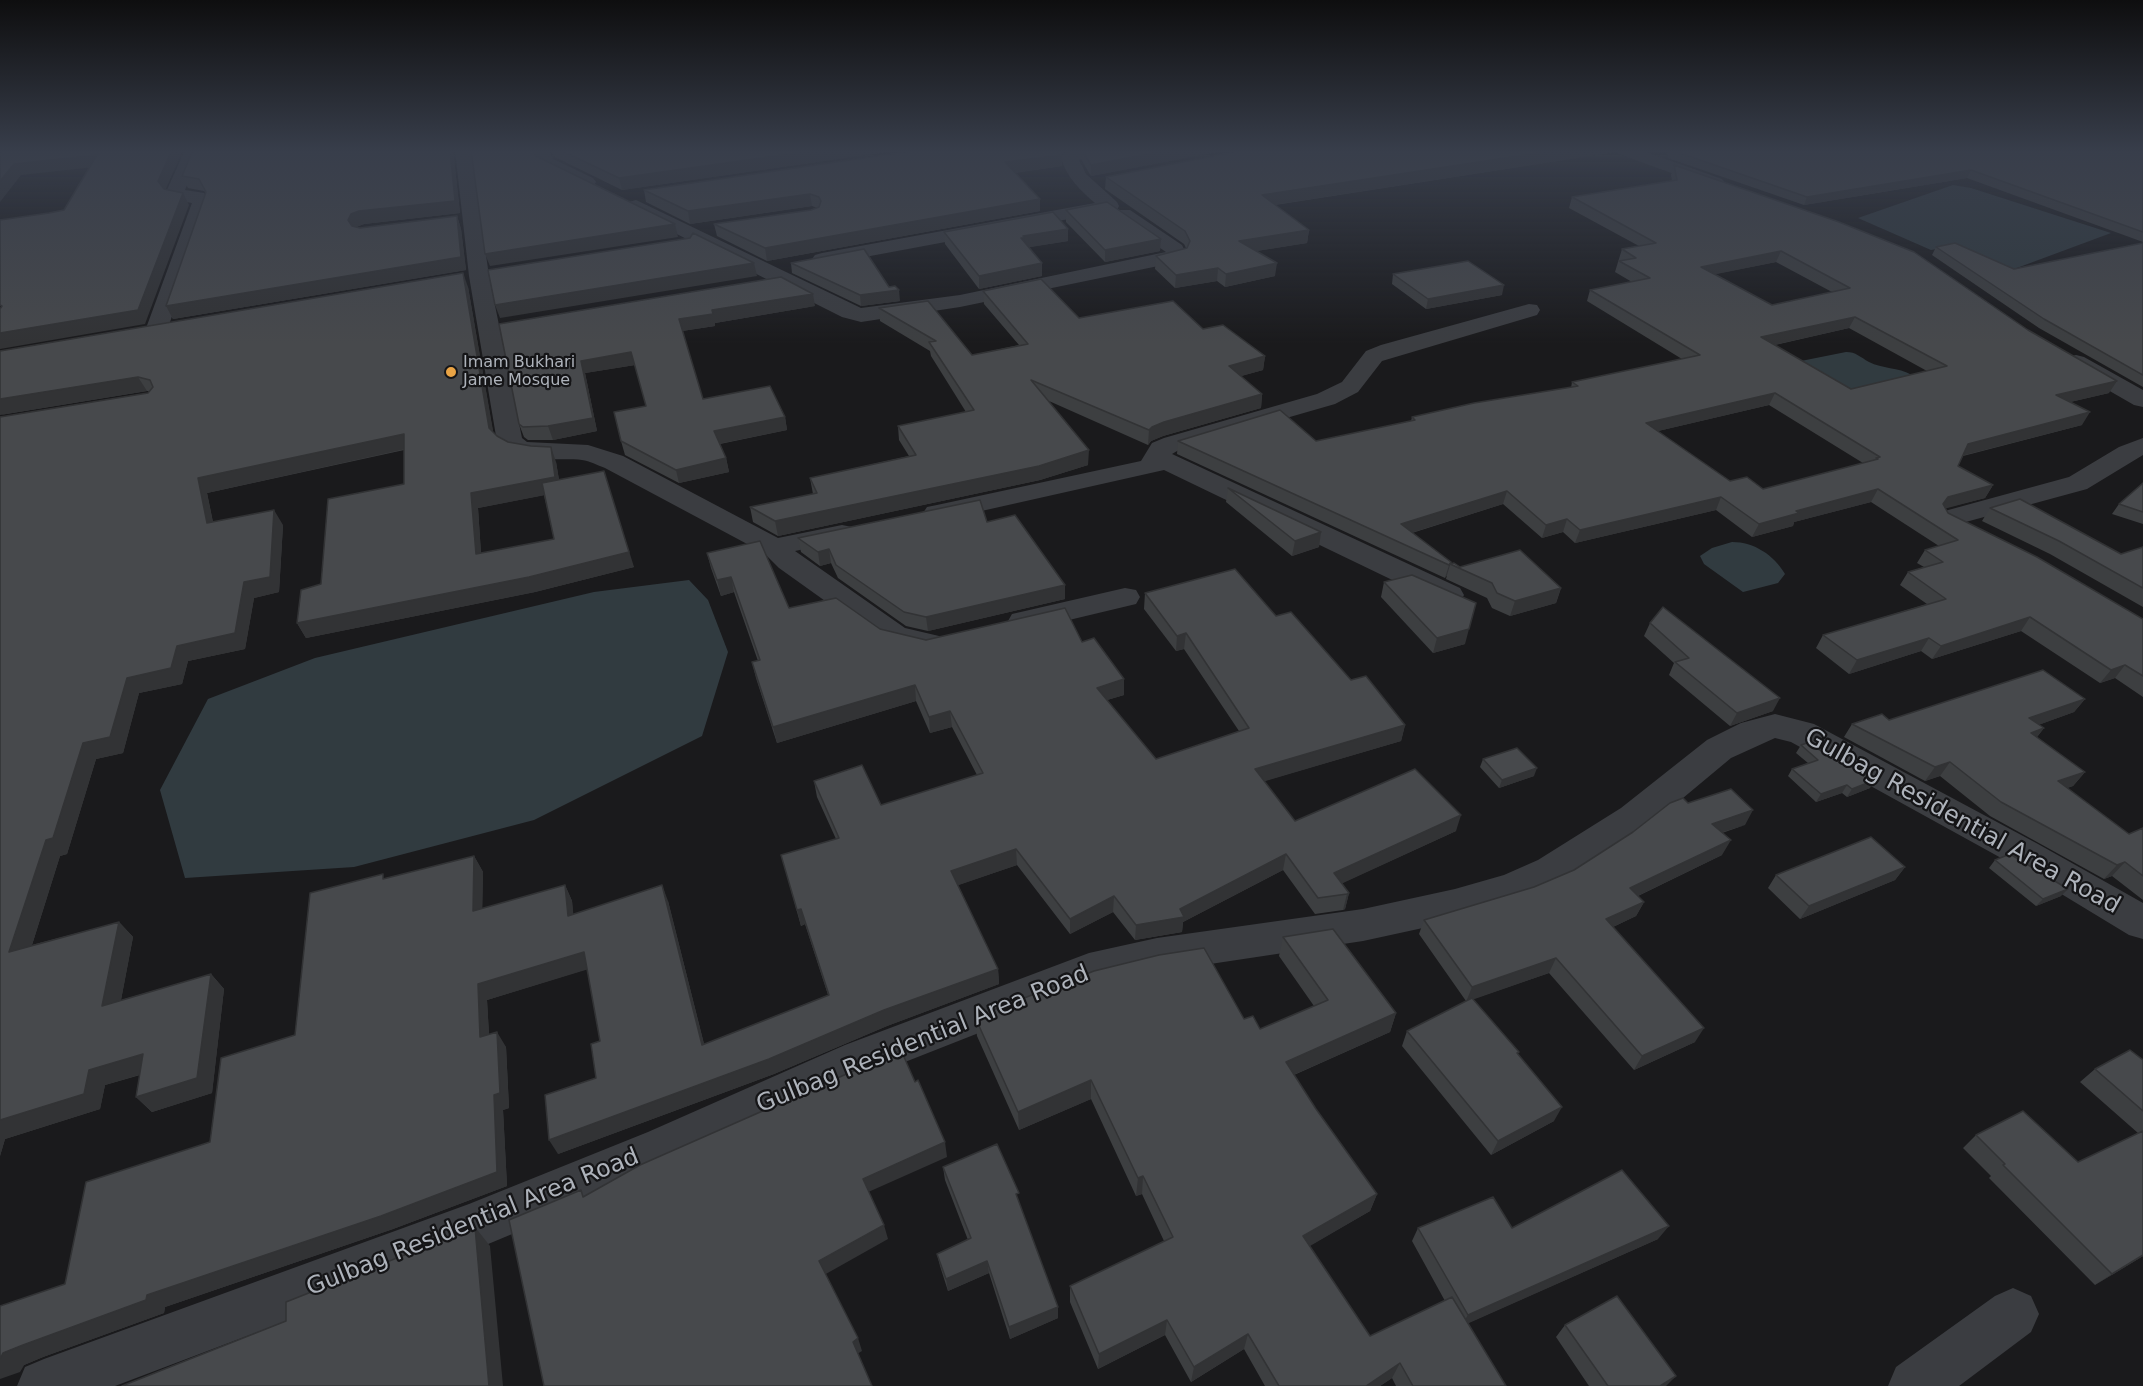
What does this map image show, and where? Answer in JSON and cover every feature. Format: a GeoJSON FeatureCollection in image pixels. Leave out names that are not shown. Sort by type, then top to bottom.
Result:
{"type":"FeatureCollection","features":[{"type":"Feature","properties":{"kind":"street"},"geometry":{"type":"LineString","coordinates":[[156,331],[197,215]]}},
{"type":"Feature","properties":{"kind":"street"},"geometry":{"type":"LineString","coordinates":[[461,215],[479,276],[500,327],[510,442],[521,449],[588,453],[614,462],[774,547],[789,562],[895,636],[928,643],[951,637]]}},
{"type":"Feature","properties":{"kind":"street"},"geometry":{"type":"LineString","coordinates":[[645,215],[682,240],[759,278],[786,280],[861,315],[960,301],[1177,255],[1175,249],[1123,215]]}},
{"type":"Feature","properties":{"kind":"street"},"geometry":{"type":"LineString","coordinates":[[759,278],[1068,215]]}},
{"type":"Feature","properties":{"kind":"street"},"geometry":{"type":"LineString","coordinates":[[682,240],[722,227]]}},
{"type":"Feature","properties":{"kind":"street"},"geometry":{"type":"LineString","coordinates":[[915,517],[1149,467],[1155,464],[1161,448],[1173,443],[1326,399],[1350,387],[1374,357],[1389,350],[1529,310]]}},
{"type":"Feature","properties":{"kind":"street"},"geometry":{"type":"LineString","coordinates":[[133,334],[178,327]]}},
{"type":"Feature","properties":{"kind":"street"},"geometry":{"type":"LineString","coordinates":[[2060,352],[2143,400]]}},
{"type":"Feature","properties":{"kind":"street"},"geometry":{"type":"LineString","coordinates":[[1990,538],[1951,518],[2078,483],[2128,452],[2143,446]]}},
{"type":"Feature","properties":{"kind":"street"},"geometry":{"type":"LineString","coordinates":[[1158,457],[1475,607]]}},
{"type":"Feature","properties":{"kind":"street"},"geometry":{"type":"LineString","coordinates":[[774,547],[868,527]]}},
{"type":"Feature","properties":{"kind":"street"},"geometry":{"type":"LineString","coordinates":[[997,627],[1125,597]]}},
{"type":"Feature","properties":{"kind":"street","name":"Gulbag Residential Area Road"},"geometry":{"type":"LineString","coordinates":[[44,1386],[469,1228],[664,1148],[861,1059],[1089,971],[1157,955],[1363,925],[1455,905],[1513,888],[1552,871],[1634,818],[1719,749],[1753,732],[1775,726],[1802,733],[2035,859],[2143,923]]}},
{"type":"Feature","properties":{"kind":"street"},"geometry":{"type":"LineString","coordinates":[[1915,1386],[2013,1314]]}},
{"type":"Feature","properties":{"kind":"shaded area"},"geometry":{"type":"Polygon","coordinates":[[[1868,215],[2054,215],[2111,233],[2006,272],[1941,248],[1931,250],[1858,218],[1868,215]]]}},
{"type":"Feature","properties":{"kind":"shaded area"},"geometry":{"type":"Polygon","coordinates":[[[1846,352],[1874,364],[1912,375],[1849,392],[1796,362],[1846,352]]]}},
{"type":"Feature","properties":{"kind":"shaded area"},"geometry":{"type":"Polygon","coordinates":[[[1732,542],[1748,544],[1763,551],[1785,574],[1778,583],[1743,592],[1704,564],[1700,556],[1712,548],[1732,542]]]}},
{"type":"Feature","properties":{"kind":"shaded area"},"geometry":{"type":"Polygon","coordinates":[[[689,580],[708,600],[728,652],[702,736],[534,820],[354,867],[185,878],[160,790],[208,699],[315,658],[594,592],[689,580]]]}},
{"type":"Feature","properties":{"kind":"building"},"geometry":{"type":"Polygon","coordinates":[[[37,215],[175,215],[138,310],[0,333],[2,306],[0,305],[0,220],[37,215]]]}},
{"type":"Feature","properties":{"kind":"building"},"geometry":{"type":"Polygon","coordinates":[[[198,215],[351,215],[348,220],[352,226],[360,228],[457,216],[461,257],[166,306],[198,215]]]}},
{"type":"Feature","properties":{"kind":"building"},"geometry":{"type":"Polygon","coordinates":[[[480,215],[656,215],[675,224],[485,254],[480,215]]]}},
{"type":"Feature","properties":{"kind":"building"},"geometry":{"type":"Polygon","coordinates":[[[779,215],[952,215],[765,248],[714,224],[779,215]]]}},
{"type":"Feature","properties":{"kind":"building"},"geometry":{"type":"Polygon","coordinates":[[[1038,215],[1055,215],[1068,229],[1021,238],[1042,263],[979,276],[944,232],[1038,215]]]}},
{"type":"Feature","properties":{"kind":"building"},"geometry":{"type":"Polygon","coordinates":[[[1071,215],[1126,215],[1161,239],[1105,250],[1071,215]]]}},
{"type":"Feature","properties":{"kind":"building"},"geometry":{"type":"Polygon","coordinates":[[[1161,215],[1288,215],[1309,230],[1239,241],[1277,263],[1226,274],[1218,268],[1176,275],[1156,256],[1187,248],[1190,241],[1185,231],[1161,215]]]}},
{"type":"Feature","properties":{"kind":"building"},"geometry":{"type":"Polygon","coordinates":[[[1604,215],[1818,215],[1914,252],[2028,330],[2117,381],[2056,395],[2090,412],[1968,444],[1958,466],[1993,485],[1948,497],[1943,504],[1948,513],[2037,557],[2143,619],[2143,676],[2125,665],[2111,670],[2030,617],[1941,646],[1929,638],[1857,660],[1823,635],[1946,599],[1908,572],[1943,562],[1925,550],[1958,540],[1878,489],[1796,511],[1799,513],[1759,524],[1721,497],[1580,530],[1567,519],[1546,525],[1507,491],[1401,524],[1451,562],[1449,565],[1178,441],[1280,410],[1316,441],[1415,420],[1412,417],[1474,403],[1578,386],[1572,382],[1700,355],[1590,290],[1650,278],[1619,261],[1636,258],[1622,249],[1656,243],[1604,215]],[[1781,251],[1701,267],[1772,305],[1850,288],[1781,251]],[[1855,317],[1761,337],[1851,389],[1947,366],[1855,317]],[[1775,393],[1646,423],[1730,481],[1747,477],[1763,489],[1880,457],[1775,393]]]}},
{"type":"Feature","properties":{"kind":"building"},"geometry":{"type":"Polygon","coordinates":[[[2095,215],[2143,215],[2143,232],[2095,215]]]}},
{"type":"Feature","properties":{"kind":"building"},"geometry":{"type":"Polygon","coordinates":[[[693,233],[754,263],[495,305],[488,270],[690,238],[693,233]]]}},
{"type":"Feature","properties":{"kind":"building"},"geometry":{"type":"Polygon","coordinates":[[[1955,243],[2014,269],[2143,243],[2143,375],[2044,319],[1936,247],[1955,243]]]}},
{"type":"Feature","properties":{"kind":"building"},"geometry":{"type":"Polygon","coordinates":[[[864,249],[889,287],[895,286],[899,290],[860,295],[791,263],[864,249]]]}},
{"type":"Feature","properties":{"kind":"building"},"geometry":{"type":"Polygon","coordinates":[[[1468,261],[1504,285],[1428,299],[1393,274],[1468,261]]]}},
{"type":"Feature","properties":{"kind":"building"},"geometry":{"type":"Polygon","coordinates":[[[463,273],[489,428],[508,442],[551,447],[555,477],[471,493],[476,554],[554,539],[542,483],[604,471],[629,552],[529,577],[297,623],[301,590],[321,584],[328,499],[404,484],[404,434],[198,478],[207,523],[274,510],[270,577],[244,582],[235,633],[177,646],[171,668],[127,678],[110,737],[83,743],[53,838],[46,840],[9,952],[119,922],[102,1006],[211,974],[197,1078],[136,1097],[143,1054],[89,1070],[84,1094],[0,1120],[0,417],[148,393],[153,387],[150,380],[138,377],[0,399],[0,351],[463,273]]]}},
{"type":"Feature","properties":{"kind":"building"},"geometry":{"type":"Polygon","coordinates":[[[781,277],[813,294],[712,310],[713,314],[679,319],[703,399],[770,386],[785,417],[714,431],[726,458],[676,470],[621,441],[614,412],[646,406],[631,352],[581,361],[593,418],[548,426],[523,427],[519,424],[499,324],[781,277]]]}},
{"type":"Feature","properties":{"kind":"building"},"geometry":{"type":"Polygon","coordinates":[[[1041,279],[1079,318],[1173,301],[1203,329],[1223,325],[1265,356],[1229,366],[1262,394],[1164,422],[1149,430],[1031,380],[1089,450],[1039,466],[775,521],[750,507],[817,493],[810,478],[916,455],[898,426],[974,410],[929,342],[936,341],[879,308],[928,301],[972,355],[1028,344],[983,291],[1041,279]]]}},
{"type":"Feature","properties":{"kind":"building"},"geometry":{"type":"Polygon","coordinates":[[[2143,483],[2143,512],[2119,504],[2143,483]]]}},
{"type":"Feature","properties":{"kind":"building"},"geometry":{"type":"Polygon","coordinates":[[[1228,488],[1321,532],[1295,541],[1228,488]]]}},
{"type":"Feature","properties":{"kind":"building"},"geometry":{"type":"Polygon","coordinates":[[[2020,499],[2121,554],[2143,547],[2143,588],[2059,541],[1990,508],[2020,499]]]}},
{"type":"Feature","properties":{"kind":"building"},"geometry":{"type":"Polygon","coordinates":[[[980,500],[987,522],[1015,515],[1065,585],[926,617],[904,612],[836,565],[829,549],[818,552],[798,538],[980,500]]]}},
{"type":"Feature","properties":{"kind":"building"},"geometry":{"type":"Polygon","coordinates":[[[760,541],[789,608],[836,598],[880,629],[926,640],[1065,608],[1082,642],[1094,638],[1124,679],[1097,688],[1156,759],[1249,728],[1186,633],[1177,636],[1145,593],[1235,569],[1276,616],[1291,612],[1351,680],[1366,676],[1405,725],[1255,769],[1295,821],[1415,769],[1461,815],[1334,873],[1349,893],[1347,894],[1318,898],[1286,854],[1180,909],[1184,917],[1136,925],[1114,896],[1070,919],[1016,849],[951,871],[998,969],[884,1010],[769,1059],[549,1140],[545,1095],[596,1078],[591,1044],[600,1041],[584,952],[478,984],[480,1037],[497,1032],[500,1093],[494,1095],[497,1172],[381,1216],[147,1295],[146,1300],[3,1353],[0,1359],[0,1306],[65,1284],[86,1182],[210,1142],[221,1058],[295,1035],[310,893],[383,874],[383,879],[474,856],[473,911],[565,885],[568,916],[662,885],[702,1045],[829,995],[801,909],[797,910],[781,855],[839,838],[814,781],[862,765],[881,805],[983,773],[950,711],[929,717],[915,685],[773,727],[752,662],[760,660],[731,577],[717,580],[707,553],[760,541]]]}},
{"type":"Feature","properties":{"kind":"building"},"geometry":{"type":"Polygon","coordinates":[[[1520,550],[1561,588],[1515,601],[1497,593],[1492,583],[1450,564],[1454,563],[1460,567],[1520,550]]]}},
{"type":"Feature","properties":{"kind":"building"},"geometry":{"type":"Polygon","coordinates":[[[1412,575],[1476,603],[1469,629],[1437,638],[1384,582],[1412,575]]]}},
{"type":"Feature","properties":{"kind":"building"},"geometry":{"type":"Polygon","coordinates":[[[1663,607],[1780,698],[1737,713],[1675,662],[1689,658],[1650,623],[1663,607]]]}},
{"type":"Feature","properties":{"kind":"building"},"geometry":{"type":"Polygon","coordinates":[[[2043,670],[2085,699],[2029,718],[2044,728],[2031,733],[2085,772],[2058,781],[2129,834],[2143,828],[2143,876],[2125,862],[2117,865],[2001,802],[1950,762],[1935,767],[1852,724],[1882,714],[1889,720],[2043,670]]]}},
{"type":"Feature","properties":{"kind":"building"},"geometry":{"type":"Polygon","coordinates":[[[1807,743],[1875,780],[1852,789],[1847,785],[1821,794],[1792,769],[1818,760],[1801,745],[1807,743]]]}},
{"type":"Feature","properties":{"kind":"building"},"geometry":{"type":"Polygon","coordinates":[[[1517,748],[1537,768],[1502,780],[1483,759],[1517,748]]]}},
{"type":"Feature","properties":{"kind":"building"},"geometry":{"type":"Polygon","coordinates":[[[1731,789],[1753,810],[1712,824],[1731,840],[1630,888],[1644,902],[1606,919],[1704,1028],[1642,1056],[1556,958],[1472,987],[1424,920],[1534,887],[1574,870],[1633,832],[1670,803],[1683,798],[1688,803],[1731,789]]]}},
{"type":"Feature","properties":{"kind":"building"},"geometry":{"type":"Polygon","coordinates":[[[1871,837],[1905,867],[1809,906],[1776,875],[1871,837]]]}},
{"type":"Feature","properties":{"kind":"building"},"geometry":{"type":"Polygon","coordinates":[[[2010,854],[2068,889],[2043,899],[1995,860],[2010,854]]]}},
{"type":"Feature","properties":{"kind":"building"},"geometry":{"type":"Polygon","coordinates":[[[1333,929],[1396,1013],[1286,1062],[1316,1109],[1377,1194],[1303,1236],[1370,1336],[1452,1297],[1506,1386],[1413,1386],[1400,1363],[1366,1386],[1279,1386],[1248,1334],[1194,1367],[1167,1320],[1099,1354],[1070,1286],[1173,1237],[1143,1176],[1138,1178],[1091,1080],[1018,1112],[975,1017],[1094,971],[1159,955],[1204,948],[1244,1019],[1253,1016],[1260,1029],[1328,1000],[1283,937],[1333,929]]]}},
{"type":"Feature","properties":{"kind":"building"},"geometry":{"type":"Polygon","coordinates":[[[1472,998],[1519,1052],[1517,1053],[1562,1107],[1498,1141],[1407,1031],[1472,998]]]}},
{"type":"Feature","properties":{"kind":"building"},"geometry":{"type":"Polygon","coordinates":[[[901,1050],[915,1082],[918,1080],[945,1142],[863,1179],[884,1225],[819,1261],[858,1338],[853,1342],[872,1386],[544,1386],[509,1220],[581,1190],[583,1197],[640,1165],[901,1050]]]}},
{"type":"Feature","properties":{"kind":"building"},"geometry":{"type":"Polygon","coordinates":[[[2130,1050],[2143,1060],[2143,1111],[2095,1069],[2130,1050]]]}},
{"type":"Feature","properties":{"kind":"building"},"geometry":{"type":"Polygon","coordinates":[[[2023,1111],[2078,1162],[2143,1131],[2143,1255],[2112,1274],[1976,1135],[2023,1111]]]}},
{"type":"Feature","properties":{"kind":"building"},"geometry":{"type":"Polygon","coordinates":[[[997,1144],[1019,1193],[1016,1194],[1058,1307],[1009,1327],[987,1261],[946,1279],[937,1254],[971,1238],[943,1167],[997,1144]]]}},
{"type":"Feature","properties":{"kind":"building"},"geometry":{"type":"Polygon","coordinates":[[[1622,1170],[1669,1226],[1468,1315],[1418,1228],[1493,1197],[1512,1228],[1622,1170]]]}},
{"type":"Feature","properties":{"kind":"building"},"geometry":{"type":"Polygon","coordinates":[[[475,1227],[489,1386],[122,1386],[286,1321],[286,1302],[475,1227]]]}},
{"type":"Feature","properties":{"kind":"building"},"geometry":{"type":"Polygon","coordinates":[[[1617,1296],[1676,1376],[1660,1386],[1608,1386],[1565,1325],[1617,1296]]]}},
{"type":"Feature","properties":{"kind":"place","name":"Imam Bukhari Jame Mosque"},"geometry":{"type":"Point","coordinates":[451,372]}}]}
